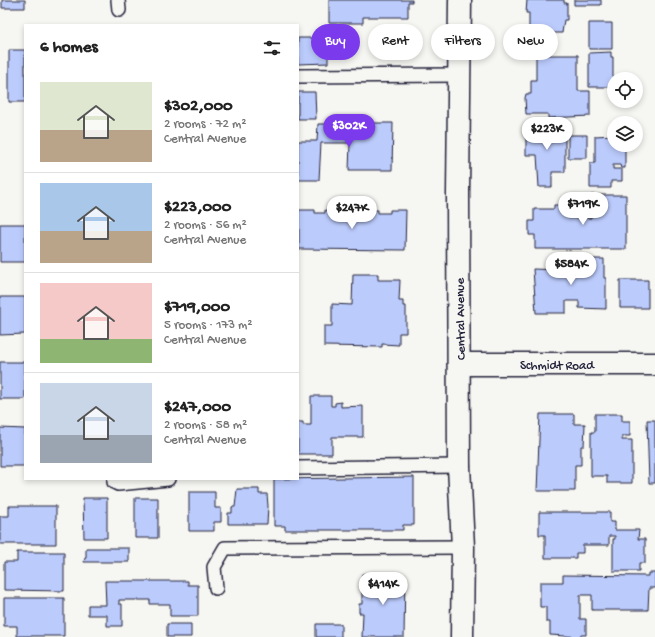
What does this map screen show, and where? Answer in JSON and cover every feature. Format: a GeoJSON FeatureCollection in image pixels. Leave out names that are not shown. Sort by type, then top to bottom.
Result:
{"type":"FeatureCollection","features":[{"type":"Feature","properties":{"kind":"street","name":"Central Avenue"},"geometry":{"type":"LineString","coordinates":[[460,0],[458,193],[460,364],[459,466],[463,548],[462,637]]}},
{"type":"Feature","properties":{"kind":"street","name":"Schmidt Road"},"geometry":{"type":"LineString","coordinates":[[460,364],[655,364]]}},
{"type":"Feature","properties":{"kind":"lane"},"geometry":{"type":"LineString","coordinates":[[299,76],[459,76]]}},
{"type":"Feature","properties":{"kind":"lane"},"geometry":{"type":"LineString","coordinates":[[299,468],[459,466]]}},
{"type":"Feature","properties":{"kind":"lane"},"geometry":{"type":"LineString","coordinates":[[114,480],[114,482],[118,484],[158,480]]}},
{"type":"Feature","properties":{"kind":"lane"},"geometry":{"type":"LineString","coordinates":[[216,588],[214,567],[225,548],[463,548]]}},
{"type":"Feature","properties":{"kind":"building"},"geometry":{"type":"Polygon","coordinates":[[[2,0],[25,0],[25,8],[2,8],[2,0]]]}},
{"type":"Feature","properties":{"kind":"building"},"geometry":{"type":"Polygon","coordinates":[[[329,0],[412,0],[412,2],[408,2],[408,17],[363,17],[363,23],[329,23],[329,0]]]}},
{"type":"Feature","properties":{"kind":"building"},"geometry":{"type":"Polygon","coordinates":[[[527,0],[564,0],[564,3],[567,3],[567,20],[564,20],[562,33],[558,33],[558,24],[529,24],[529,13],[526,13],[527,0]]]}},
{"type":"Feature","properties":{"kind":"building"},"geometry":{"type":"Polygon","coordinates":[[[574,0],[601,0],[601,5],[574,5],[574,0]]]}},
{"type":"Feature","properties":{"kind":"building"},"geometry":{"type":"Polygon","coordinates":[[[589,23],[612,23],[612,49],[589,49],[589,23]]]}},
{"type":"Feature","properties":{"kind":"building"},"geometry":{"type":"Polygon","coordinates":[[[299,38],[311,38],[311,60],[328,60],[328,63],[299,64],[299,38]]]}},
{"type":"Feature","properties":{"kind":"building"},"geometry":{"type":"Polygon","coordinates":[[[9,50],[24,50],[24,102],[9,102],[9,50]]]}},
{"type":"Feature","properties":{"kind":"building"},"geometry":{"type":"Polygon","coordinates":[[[611,52],[611,57],[613,57],[613,72],[607,72],[607,87],[589,87],[589,53],[611,52]]]}},
{"type":"Feature","properties":{"kind":"building"},"geometry":{"type":"Polygon","coordinates":[[[558,55],[578,55],[578,91],[590,91],[590,116],[548,118],[548,114],[526,114],[526,94],[531,94],[531,80],[536,80],[536,60],[558,60],[558,55]]]}},
{"type":"Feature","properties":{"kind":"building"},"geometry":{"type":"Polygon","coordinates":[[[299,92],[315,92],[316,119],[299,119],[299,92]]]}},
{"type":"Feature","properties":{"kind":"building"},"geometry":{"type":"Polygon","coordinates":[[[393,123],[392,170],[349,170],[350,143],[321,143],[319,180],[299,180],[299,141],[317,141],[318,124],[393,123]]]}},
{"type":"Feature","properties":{"kind":"building"},"geometry":{"type":"Polygon","coordinates":[[[526,127],[565,127],[565,172],[552,172],[552,187],[539,187],[537,155],[526,155],[526,127]]]}},
{"type":"Feature","properties":{"kind":"building"},"geometry":{"type":"Polygon","coordinates":[[[568,135],[587,135],[587,158],[568,158],[568,135]]]}},
{"type":"Feature","properties":{"kind":"building"},"geometry":{"type":"Polygon","coordinates":[[[607,135],[607,152],[625,152],[625,168],[621,168],[620,165],[613,165],[613,169],[622,169],[622,181],[611,181],[611,188],[590,188],[590,163],[595,163],[595,136],[607,135]]]}},
{"type":"Feature","properties":{"kind":"building"},"geometry":{"type":"Polygon","coordinates":[[[591,195],[626,195],[626,249],[535,249],[535,235],[529,235],[529,221],[534,221],[534,209],[554,209],[554,205],[568,205],[568,218],[591,218],[591,212],[589,212],[591,195]]]}},
{"type":"Feature","properties":{"kind":"building"},"geometry":{"type":"Polygon","coordinates":[[[299,210],[315,210],[315,213],[325,213],[325,210],[378,210],[378,213],[390,213],[390,210],[406,210],[405,250],[299,249],[299,210]]]}},
{"type":"Feature","properties":{"kind":"building"},"geometry":{"type":"Polygon","coordinates":[[[0,224],[24,224],[24,262],[0,262],[0,224]]]}},
{"type":"Feature","properties":{"kind":"building"},"geometry":{"type":"Polygon","coordinates":[[[560,259],[604,259],[604,278],[606,278],[606,309],[579,308],[579,301],[566,301],[566,313],[536,313],[533,269],[560,270],[560,259]]]}},
{"type":"Feature","properties":{"kind":"building"},"geometry":{"type":"Polygon","coordinates":[[[353,274],[378,274],[378,280],[400,280],[399,301],[403,301],[403,306],[406,306],[406,333],[399,333],[399,345],[382,344],[382,347],[324,346],[324,326],[332,326],[332,304],[352,305],[353,274]]]}},
{"type":"Feature","properties":{"kind":"building"},"geometry":{"type":"Polygon","coordinates":[[[620,280],[648,280],[648,308],[620,308],[620,280]]]}},
{"type":"Feature","properties":{"kind":"building"},"geometry":{"type":"Polygon","coordinates":[[[0,297],[24,297],[24,334],[0,335],[0,297]]]}},
{"type":"Feature","properties":{"kind":"building"},"geometry":{"type":"Polygon","coordinates":[[[0,362],[24,362],[24,399],[0,399],[0,362]]]}},
{"type":"Feature","properties":{"kind":"building"},"geometry":{"type":"Polygon","coordinates":[[[311,396],[331,396],[331,406],[335,406],[335,403],[341,402],[341,407],[363,406],[363,437],[332,437],[332,454],[299,454],[299,422],[303,422],[303,425],[311,425],[311,396]]]}},
{"type":"Feature","properties":{"kind":"building"},"geometry":{"type":"Polygon","coordinates":[[[540,414],[574,414],[574,424],[585,424],[584,446],[581,446],[581,465],[575,465],[575,491],[537,491],[540,414]]]}},
{"type":"Feature","properties":{"kind":"building"},"geometry":{"type":"Polygon","coordinates":[[[595,414],[622,414],[622,421],[630,421],[630,436],[622,436],[622,440],[632,440],[632,483],[607,483],[607,476],[591,476],[591,432],[595,432],[595,414]]]}},
{"type":"Feature","properties":{"kind":"building"},"geometry":{"type":"Polygon","coordinates":[[[647,420],[655,420],[655,483],[649,483],[647,420]]]}},
{"type":"Feature","properties":{"kind":"building"},"geometry":{"type":"Polygon","coordinates":[[[0,428],[24,429],[24,466],[0,466],[0,428]]]}},
{"type":"Feature","properties":{"kind":"building"},"geometry":{"type":"Polygon","coordinates":[[[414,477],[414,525],[403,525],[403,530],[285,530],[285,526],[274,526],[274,480],[299,480],[299,479],[414,477]]]}},
{"type":"Feature","properties":{"kind":"building"},"geometry":{"type":"Polygon","coordinates":[[[237,489],[259,489],[259,494],[267,494],[267,524],[228,524],[228,513],[232,513],[232,507],[235,507],[237,489]]]}},
{"type":"Feature","properties":{"kind":"building"},"geometry":{"type":"Polygon","coordinates":[[[189,492],[215,492],[215,508],[221,508],[221,522],[214,522],[214,531],[189,531],[189,492]]]}},
{"type":"Feature","properties":{"kind":"building"},"geometry":{"type":"Polygon","coordinates":[[[83,498],[107,498],[107,538],[84,538],[83,498]]]}},
{"type":"Feature","properties":{"kind":"building"},"geometry":{"type":"Polygon","coordinates":[[[135,498],[158,498],[158,538],[135,538],[135,498]]]}},
{"type":"Feature","properties":{"kind":"building"},"geometry":{"type":"Polygon","coordinates":[[[9,506],[56,506],[56,544],[0,544],[0,516],[9,516],[9,506]]]}},
{"type":"Feature","properties":{"kind":"building"},"geometry":{"type":"Polygon","coordinates":[[[539,512],[610,512],[610,522],[615,522],[615,530],[639,530],[638,539],[645,539],[645,563],[639,563],[639,571],[613,571],[613,539],[615,539],[615,536],[609,536],[609,545],[583,545],[583,553],[576,553],[576,558],[545,558],[545,535],[539,535],[539,512]]]}},
{"type":"Feature","properties":{"kind":"building"},"geometry":{"type":"Polygon","coordinates":[[[86,548],[129,548],[129,562],[84,562],[86,558],[86,548]]]}},
{"type":"Feature","properties":{"kind":"building"},"geometry":{"type":"Polygon","coordinates":[[[17,552],[64,552],[64,591],[4,590],[4,562],[17,562],[17,552]]]}},
{"type":"Feature","properties":{"kind":"building"},"geometry":{"type":"Polygon","coordinates":[[[648,573],[655,573],[655,588],[649,588],[648,610],[592,610],[592,595],[580,595],[580,619],[586,619],[586,635],[581,635],[581,637],[550,635],[550,622],[546,622],[546,607],[540,607],[540,582],[563,582],[563,575],[648,576],[648,573]]]}},
{"type":"Feature","properties":{"kind":"building"},"geometry":{"type":"Polygon","coordinates":[[[362,574],[405,575],[404,637],[362,637],[363,613],[359,613],[359,604],[362,604],[362,574]]]}},
{"type":"Feature","properties":{"kind":"building"},"geometry":{"type":"Polygon","coordinates":[[[105,581],[188,581],[188,585],[198,585],[198,616],[170,616],[170,604],[150,604],[150,600],[119,600],[119,604],[122,604],[122,626],[107,626],[107,615],[88,615],[88,605],[106,605],[105,581]]]}},
{"type":"Feature","properties":{"kind":"building"},"geometry":{"type":"Polygon","coordinates":[[[4,598],[64,598],[64,636],[17,636],[17,626],[4,626],[4,598]]]}},
{"type":"Feature","properties":{"kind":"building"},"geometry":{"type":"Polygon","coordinates":[[[167,624],[191,624],[191,637],[167,637],[167,624]]]}},
{"type":"Feature","properties":{"kind":"building"},"geometry":{"type":"Polygon","coordinates":[[[316,624],[341,624],[341,637],[316,637],[316,624]]]}}]}
